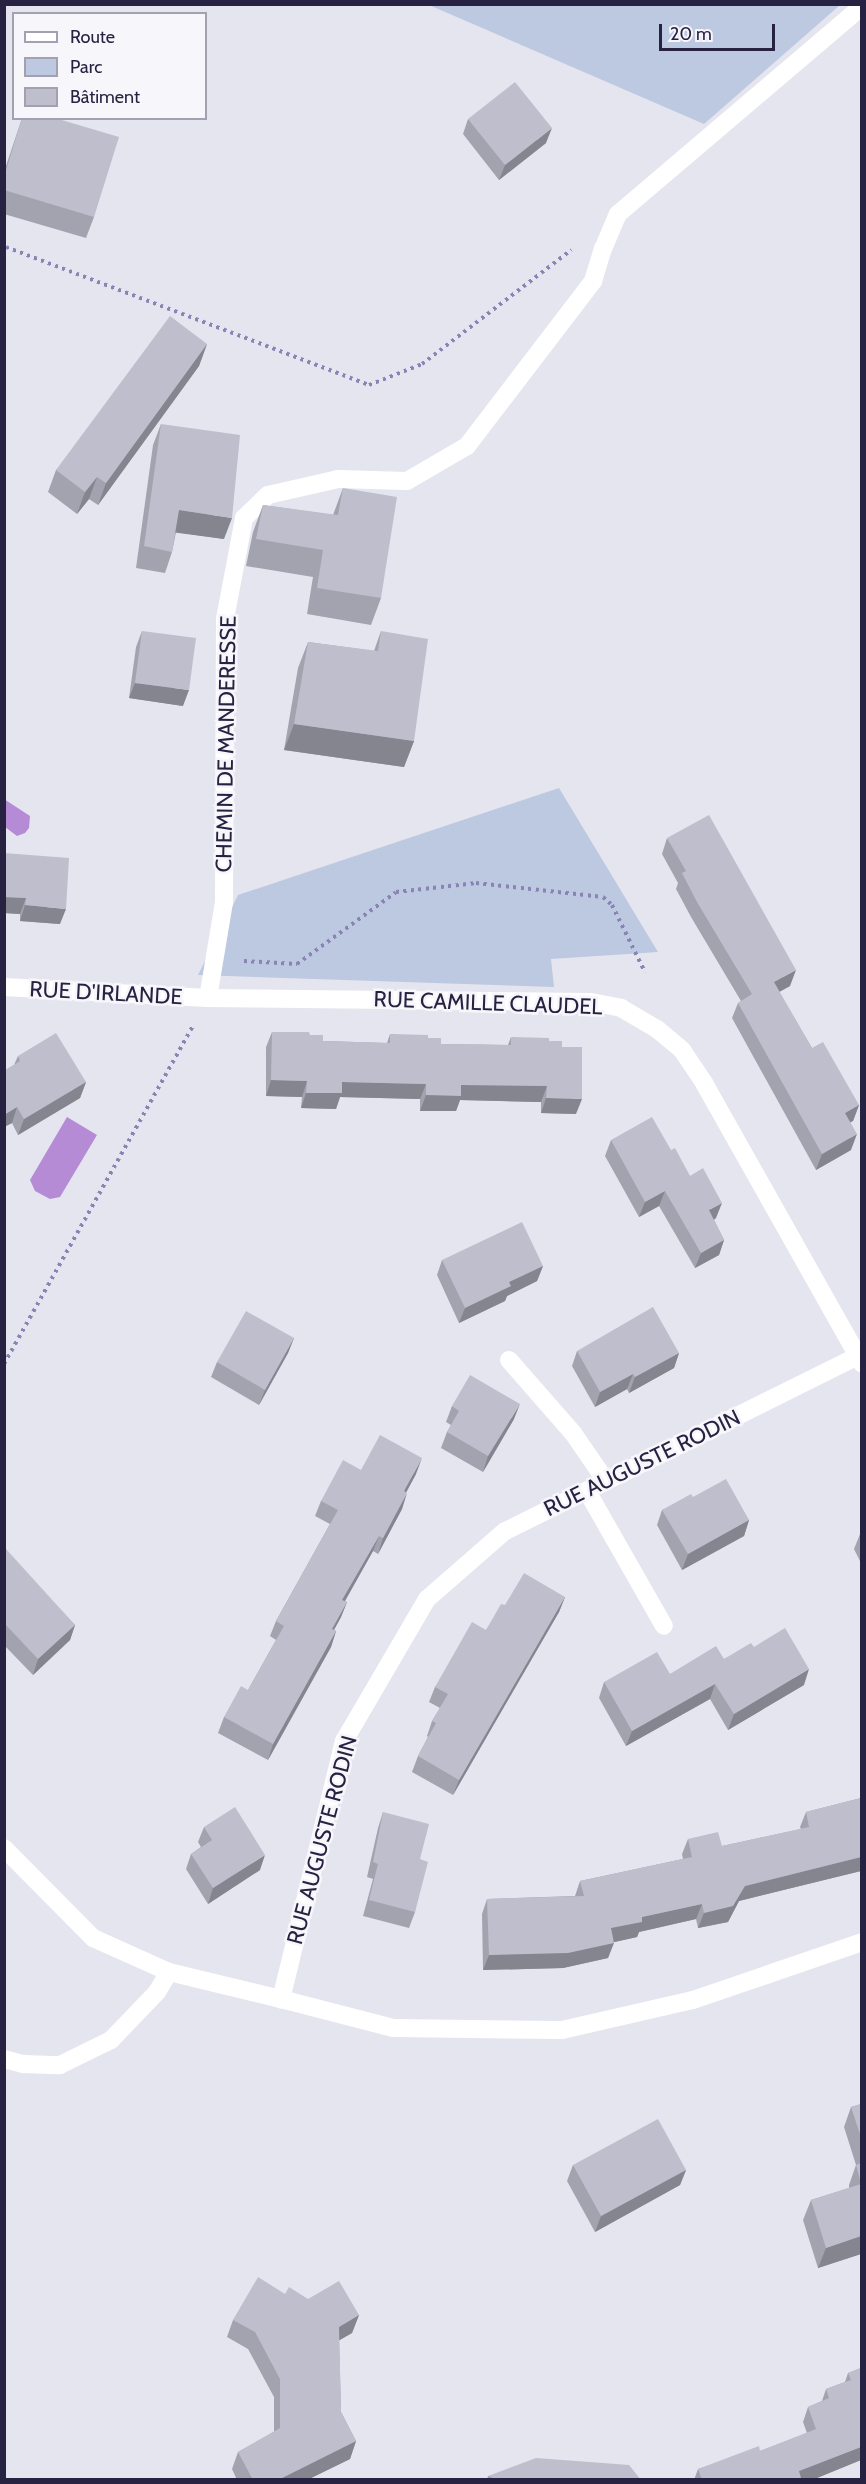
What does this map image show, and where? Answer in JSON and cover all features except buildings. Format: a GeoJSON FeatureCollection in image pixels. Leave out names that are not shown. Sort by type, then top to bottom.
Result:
{"type":"FeatureCollection","features":[{"type":"Feature","properties":{"kind":"street","name":"CHEMIN DE MANDERESSE"},"geometry":{"type":"LineString","coordinates":[[208,998],[224,902],[225,619],[244,518],[268,495],[338,479],[407,481],[467,446],[593,281],[603,249],[618,214],[861,6]]}},
{"type":"Feature","properties":{"kind":"street","name":"RUE D'IRLANDE"},"geometry":{"type":"LineString","coordinates":[[4,987],[208,998]]}},
{"type":"Feature","properties":{"kind":"street","name":"RUE CAMILLE CLAUDEL"},"geometry":{"type":"LineString","coordinates":[[208,998],[591,1002],[621,1008],[657,1029],[682,1050],[704,1083],[860,1358]]}},
{"type":"Feature","properties":{"kind":"street","name":"RUE AUGUSTE RODIN"},"geometry":{"type":"LineString","coordinates":[[281,1999],[345,1741],[427,1599],[505,1531],[860,1358]]}},
{"type":"Feature","properties":{"kind":"street"},"geometry":{"type":"LineString","coordinates":[[508,1360],[573,1433],[606,1481]]}},
{"type":"Feature","properties":{"kind":"street"},"geometry":{"type":"LineString","coordinates":[[587,1491],[664,1626]]}},
{"type":"Feature","properties":{"kind":"street"},"geometry":{"type":"LineString","coordinates":[[4,1848],[93,1938],[169,1972],[393,2028],[562,2030],[693,2000],[861,1942]]}},
{"type":"Feature","properties":{"kind":"street"},"geometry":{"type":"LineString","coordinates":[[4,2059],[23,2064],[60,2065],[111,2040],[157,1992],[169,1972]]}},
{"type":"Feature","properties":{"kind":"path"},"geometry":{"type":"LineString","coordinates":[[6,247],[369,385],[422,364],[581,243]]}},
{"type":"Feature","properties":{"kind":"path"},"geometry":{"type":"LineString","coordinates":[[234,961],[297,964],[396,892],[476,883],[603,897],[612,905],[645,972]]}},
{"type":"Feature","properties":{"kind":"path"},"geometry":{"type":"LineString","coordinates":[[4,1364],[208,998]]}},
{"type":"Feature","properties":{"kind":"green space"},"geometry":{"type":"Polygon","coordinates":[[[429,5],[840,5],[704,124],[429,5]]]}},
{"type":"Feature","properties":{"kind":"green space"},"geometry":{"type":"Polygon","coordinates":[[[559,788],[658,952],[551,959],[554,987],[198,975],[238,895],[559,788]]]}},
{"type":"Feature","properties":{"kind":"shaded area"},"geometry":{"type":"Polygon","coordinates":[[[4,799],[30,816],[29,828],[25,833],[17,836],[5,827],[4,799]]]}},
{"type":"Feature","properties":{"kind":"shaded area"},"geometry":{"type":"Polygon","coordinates":[[[67,1117],[97,1135],[60,1197],[50,1199],[35,1191],[30,1180],[67,1117]]]}}]}
